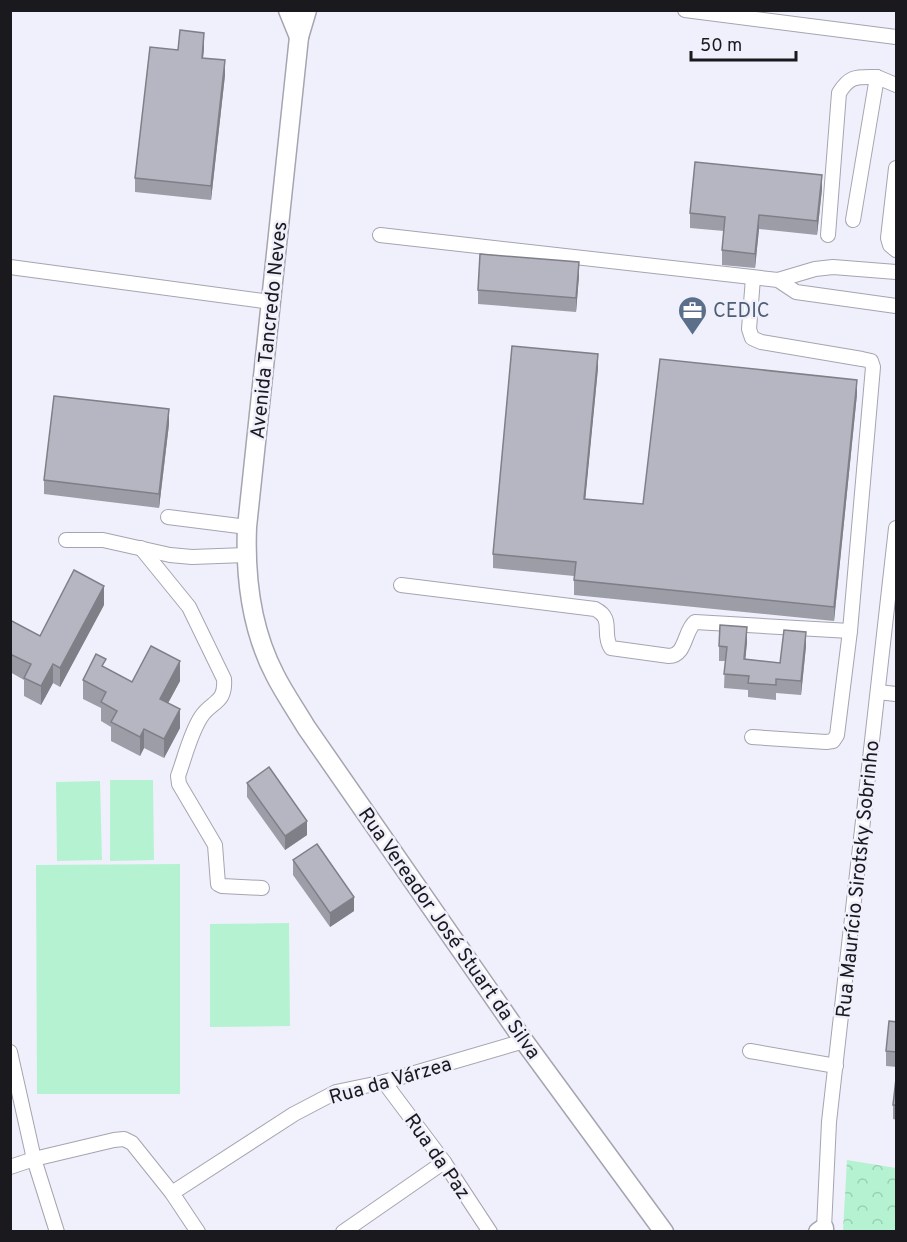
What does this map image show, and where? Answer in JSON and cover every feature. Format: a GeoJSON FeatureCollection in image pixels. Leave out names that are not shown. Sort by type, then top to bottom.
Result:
{"type":"FeatureCollection","features":[{"type":"Feature","properties":{"kind":"main road","name":"Avenida Tancredo Neves"},"geometry":{"type":"LineString","coordinates":[[288,10],[299,37]]}},
{"type":"Feature","properties":{"kind":"main road","name":"Avenida Tancredo Neves"},"geometry":{"type":"LineString","coordinates":[[255,623],[246,555],[247,527],[299,37],[307,10]]}},
{"type":"Feature","properties":{"kind":"main road","name":"Rua Vereador José Stuart da Silva"},"geometry":{"type":"LineString","coordinates":[[255,623],[274,674],[306,727],[524,1041],[664,1232]]}},
{"type":"Feature","properties":{"kind":"street"},"geometry":{"type":"LineString","coordinates":[[685,10],[897,36]]}},
{"type":"Feature","properties":{"kind":"street"},"geometry":{"type":"LineString","coordinates":[[828,235],[839,93],[846,81],[857,77],[877,77],[897,85]]}},
{"type":"Feature","properties":{"kind":"street"},"geometry":{"type":"LineString","coordinates":[[854,220],[877,77]]}},
{"type":"Feature","properties":{"kind":"street"},"geometry":{"type":"LineString","coordinates":[[897,168],[888,238],[890,245],[897,250]]}},
{"type":"Feature","properties":{"kind":"street"},"geometry":{"type":"LineString","coordinates":[[380,235],[778,280],[815,268],[833,267],[897,272]]}},
{"type":"Feature","properties":{"kind":"street"},"geometry":{"type":"LineString","coordinates":[[10,267],[271,303]]}},
{"type":"Feature","properties":{"kind":"street"},"geometry":{"type":"LineString","coordinates":[[752,737],[826,742],[833,741],[837,735],[850,631],[873,367],[871,361],[761,342],[752,338],[748,329],[753,278]]}},
{"type":"Feature","properties":{"kind":"street"},"geometry":{"type":"LineString","coordinates":[[778,280],[796,292],[897,306]]}},
{"type":"Feature","properties":{"kind":"street"},"geometry":{"type":"LineString","coordinates":[[168,517],[247,527]]}},
{"type":"Feature","properties":{"kind":"street","name":"Rua Maurício Sirotsky Sobrinho"},"geometry":{"type":"LineString","coordinates":[[822,1230],[830,1122],[897,528]]}},
{"type":"Feature","properties":{"kind":"street"},"geometry":{"type":"LineString","coordinates":[[66,540],[103,540],[170,555],[192,557],[246,555]]}},
{"type":"Feature","properties":{"kind":"street"},"geometry":{"type":"LineString","coordinates":[[141,548],[189,606],[224,679],[225,688],[222,697],[201,716],[195,728],[178,776],[179,784],[215,845],[218,884],[262,888]]}},
{"type":"Feature","properties":{"kind":"street"},"geometry":{"type":"LineString","coordinates":[[401,585],[595,609],[603,613],[606,619],[608,643],[611,648],[675,656],[690,626],[702,621],[850,631]]}},
{"type":"Feature","properties":{"kind":"street"},"geometry":{"type":"LineString","coordinates":[[878,692],[897,694]]}},
{"type":"Feature","properties":{"kind":"street","name":"Rua da Várzea"},"geometry":{"type":"LineString","coordinates":[[172,1193],[294,1114],[325,1097],[524,1041]]}},
{"type":"Feature","properties":{"kind":"street"},"geometry":{"type":"LineString","coordinates":[[750,1051],[836,1066]]}},
{"type":"Feature","properties":{"kind":"street"},"geometry":{"type":"LineString","coordinates":[[10,1052],[34,1159],[57,1232]]}},
{"type":"Feature","properties":{"kind":"street","name":"Rua da Paz"},"geometry":{"type":"LineString","coordinates":[[384,1082],[444,1162],[490,1232]]}},
{"type":"Feature","properties":{"kind":"street"},"geometry":{"type":"LineString","coordinates":[[10,1167],[34,1159],[124,1139],[132,1143],[172,1193],[198,1232]]}},
{"type":"Feature","properties":{"kind":"street"},"geometry":{"type":"LineString","coordinates":[[343,1232],[444,1162]]}},
{"type":"Feature","properties":{"kind":"green space"},"geometry":{"type":"Polygon","coordinates":[[[110,780],[153,780],[154,860],[110,861],[110,780]]]}},
{"type":"Feature","properties":{"kind":"green space"},"geometry":{"type":"Polygon","coordinates":[[[100,781],[102,860],[57,861],[56,782],[100,781]]]}},
{"type":"Feature","properties":{"kind":"green space"},"geometry":{"type":"Polygon","coordinates":[[[180,864],[180,1094],[37,1094],[36,865],[180,864]]]}},
{"type":"Feature","properties":{"kind":"green space"},"geometry":{"type":"Polygon","coordinates":[[[289,923],[290,1026],[210,1027],[210,924],[289,923]]]}},
{"type":"Feature","properties":{"kind":"green space"},"geometry":{"type":"Polygon","coordinates":[[[847,1160],[896,1168],[896,1231],[843,1231],[847,1160]]]}},
{"type":"Feature","properties":{"kind":"building"},"geometry":{"type":"Polygon","coordinates":[[[180,30],[204,33],[202,58],[225,60],[211,186],[135,178],[150,47],[178,50],[180,30]]]}},
{"type":"Feature","properties":{"kind":"building"},"geometry":{"type":"Polygon","coordinates":[[[695,162],[822,175],[817,221],[759,215],[755,254],[722,250],[725,217],[690,213],[695,162]]]}},
{"type":"Feature","properties":{"kind":"building"},"geometry":{"type":"Polygon","coordinates":[[[480,254],[579,262],[576,298],[478,290],[480,254]]]}},
{"type":"Feature","properties":{"kind":"building"},"geometry":{"type":"Polygon","coordinates":[[[512,346],[598,354],[584,499],[643,504],[660,359],[857,380],[834,607],[574,580],[576,562],[493,554],[512,346]]]}},
{"type":"Feature","properties":{"kind":"building"},"geometry":{"type":"Polygon","coordinates":[[[54,396],[169,409],[159,494],[44,480],[54,396]]]}},
{"type":"Feature","properties":{"kind":"building"},"geometry":{"type":"Polygon","coordinates":[[[74,570],[104,586],[60,668],[53,664],[41,686],[24,678],[31,664],[10,654],[10,620],[40,636],[74,570]]]}},
{"type":"Feature","properties":{"kind":"building"},"geometry":{"type":"Polygon","coordinates":[[[720,625],[747,627],[744,659],[780,663],[784,630],[806,632],[801,681],[776,679],[776,685],[748,683],[749,676],[724,674],[727,647],[719,646],[720,625]]]}},
{"type":"Feature","properties":{"kind":"building"},"geometry":{"type":"Polygon","coordinates":[[[151,646],[180,661],[160,699],[180,709],[164,739],[144,729],[140,737],[111,722],[117,711],[101,702],[106,692],[83,680],[96,654],[106,659],[102,666],[132,682],[151,646]]]}},
{"type":"Feature","properties":{"kind":"building"},"geometry":{"type":"Polygon","coordinates":[[[269,767],[307,821],[285,836],[247,783],[269,767]]]}},
{"type":"Feature","properties":{"kind":"building"},"geometry":{"type":"Polygon","coordinates":[[[317,844],[354,897],[330,913],[293,860],[317,844]]]}},
{"type":"Feature","properties":{"kind":"building"},"geometry":{"type":"Polygon","coordinates":[[[889,1021],[897,1022],[897,1052],[886,1051],[889,1021]]]}},
{"type":"Feature","properties":{"kind":"building"},"geometry":{"type":"Polygon","coordinates":[[[897,1070],[897,1105],[893,1105],[897,1070]]]}},
{"type":"Feature","properties":{"kind":"place","name":"CEDIC"},"geometry":{"type":"Point","coordinates":[692,336]}}]}
